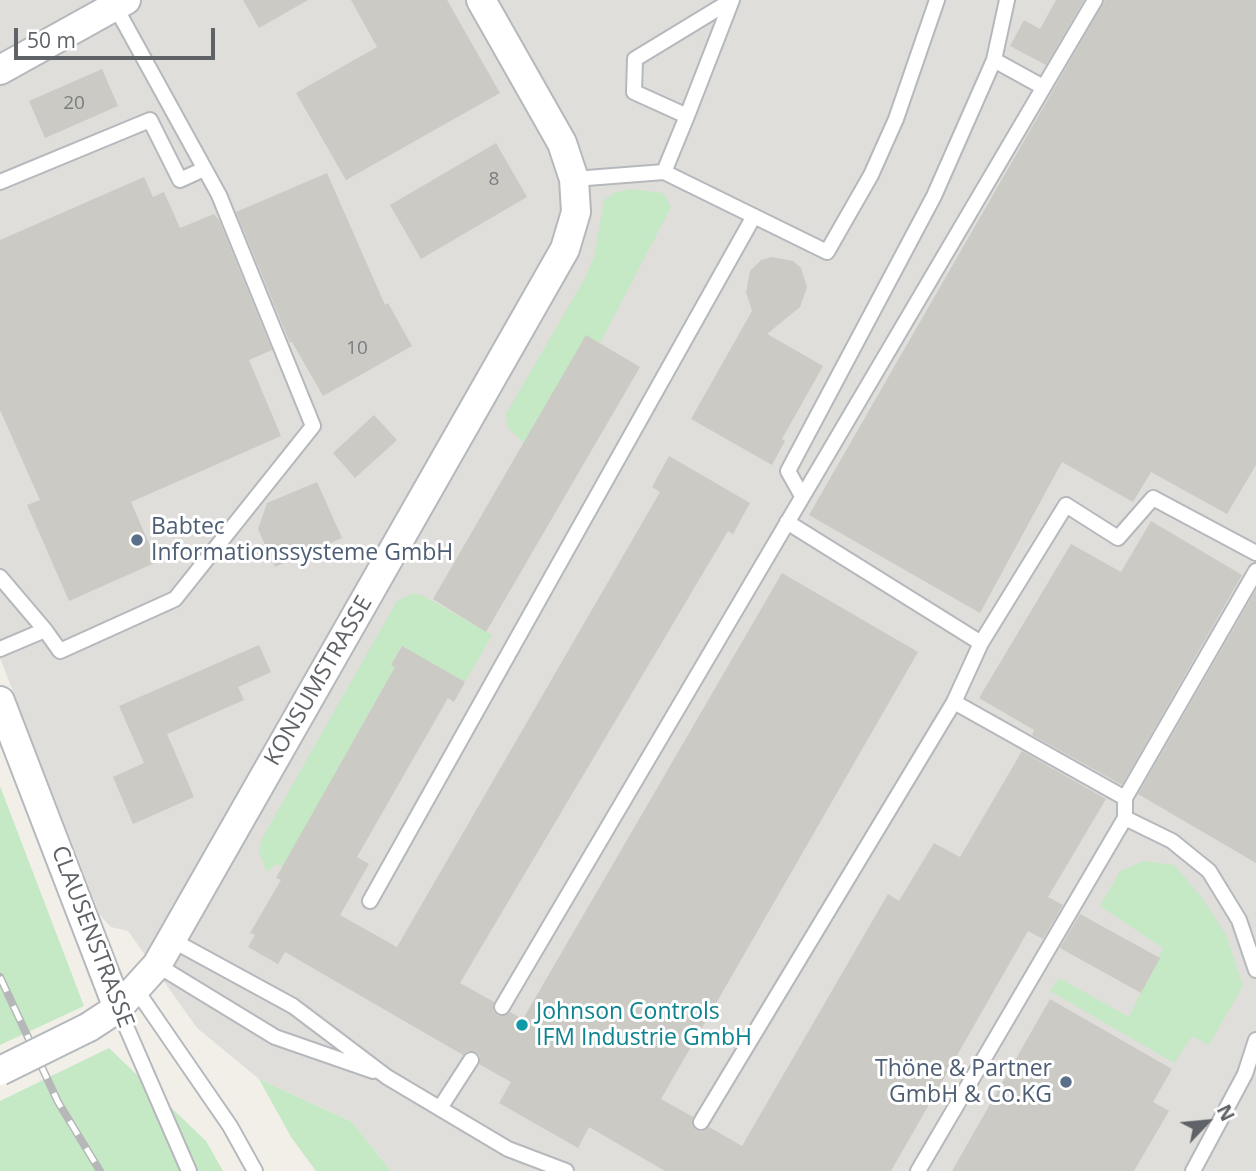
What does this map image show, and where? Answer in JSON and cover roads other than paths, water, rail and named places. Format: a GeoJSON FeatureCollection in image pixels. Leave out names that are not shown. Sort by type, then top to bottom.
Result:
{"type":"FeatureCollection","features":[{"type":"Feature","properties":{"kind":"street","name":"KONSUMSTRASSE"},"geometry":{"type":"LineString","coordinates":[[0,1071],[89,1027],[127,999],[157,965],[565,249],[576,212],[574,179],[562,142],[481,0]]}},
{"type":"Feature","properties":{"kind":"street"},"geometry":{"type":"LineString","coordinates":[[0,70],[120,3]]}},
{"type":"Feature","properties":{"kind":"street","name":"CLAUSENSTRASSE"},"geometry":{"type":"LineString","coordinates":[[0,701],[127,999]]}},
{"type":"Feature","properties":{"kind":"lane"},"geometry":{"type":"LineString","coordinates":[[664,172],[733,0]]}},
{"type":"Feature","properties":{"kind":"lane"},"geometry":{"type":"LineString","coordinates":[[687,116],[634,92],[635,59],[733,0]]}},
{"type":"Feature","properties":{"kind":"lane"},"geometry":{"type":"LineString","coordinates":[[574,179],[664,172],[827,252],[870,175],[896,119],[937,0]]}},
{"type":"Feature","properties":{"kind":"lane"},"geometry":{"type":"LineString","coordinates":[[802,496],[788,471],[934,196],[994,60],[1006,0]]}},
{"type":"Feature","properties":{"kind":"lane"},"geometry":{"type":"LineString","coordinates":[[502,1007],[1095,0]]}},
{"type":"Feature","properties":{"kind":"lane"},"geometry":{"type":"LineString","coordinates":[[0,577],[60,651],[175,599],[313,426],[219,195],[120,3]]}},
{"type":"Feature","properties":{"kind":"lane"},"geometry":{"type":"LineString","coordinates":[[994,60],[1043,87]]}},
{"type":"Feature","properties":{"kind":"lane"},"geometry":{"type":"LineString","coordinates":[[0,182],[150,120],[180,180],[204,169]]}},
{"type":"Feature","properties":{"kind":"lane"},"geometry":{"type":"LineString","coordinates":[[370,901],[754,216]]}},
{"type":"Feature","properties":{"kind":"lane"},"geometry":{"type":"LineString","coordinates":[[701,1122],[954,702],[981,643],[1066,505],[1118,538],[1153,498],[1256,553]]}},
{"type":"Feature","properties":{"kind":"lane"},"geometry":{"type":"LineString","coordinates":[[787,522],[981,643]]}},
{"type":"Feature","properties":{"kind":"lane"},"geometry":{"type":"LineString","coordinates":[[918,1171],[1125,818],[1125,798],[1256,570]]}},
{"type":"Feature","properties":{"kind":"lane"},"geometry":{"type":"LineString","coordinates":[[0,649],[45,630]]}},
{"type":"Feature","properties":{"kind":"lane"},"geometry":{"type":"LineString","coordinates":[[954,702],[1125,798]]}},
{"type":"Feature","properties":{"kind":"lane"},"geometry":{"type":"LineString","coordinates":[[1125,818],[1172,841],[1209,871],[1239,920],[1256,970]]}},
{"type":"Feature","properties":{"kind":"lane"},"geometry":{"type":"LineString","coordinates":[[172,940],[293,1006],[387,1077],[508,1149],[566,1171]]}},
{"type":"Feature","properties":{"kind":"lane"},"geometry":{"type":"LineString","coordinates":[[157,965],[275,1037],[387,1077]]}},
{"type":"Feature","properties":{"kind":"lane"},"geometry":{"type":"LineString","coordinates":[[127,999],[230,1126],[255,1171]]}},
{"type":"Feature","properties":{"kind":"lane","name":"CLAUSENSTRASSE"},"geometry":{"type":"LineString","coordinates":[[127,999],[189,1171]]}},
{"type":"Feature","properties":{"kind":"lane"},"geometry":{"type":"LineString","coordinates":[[1193,1171],[1245,1074],[1256,1040]]}},
{"type":"Feature","properties":{"kind":"lane"},"geometry":{"type":"LineString","coordinates":[[440,1108],[471,1060]]}},
{"type":"Feature","properties":{"kind":"railway"},"geometry":{"type":"LineString","coordinates":[[0,977],[58,1102],[100,1171]]}},
{"type":"Feature","properties":{"kind":"place","name":"Babtec Informationssysteme GmbH"},"geometry":{"type":"Point","coordinates":[137,540]}},
{"type":"Feature","properties":{"kind":"place","name":"Johnson Controls IFM Industrie GmbH"},"geometry":{"type":"Point","coordinates":[522,1025]}},
{"type":"Feature","properties":{"kind":"place","name":"Thöne & Partner GmbH & Co.KG"},"geometry":{"type":"Point","coordinates":[1066,1082]}}]}
